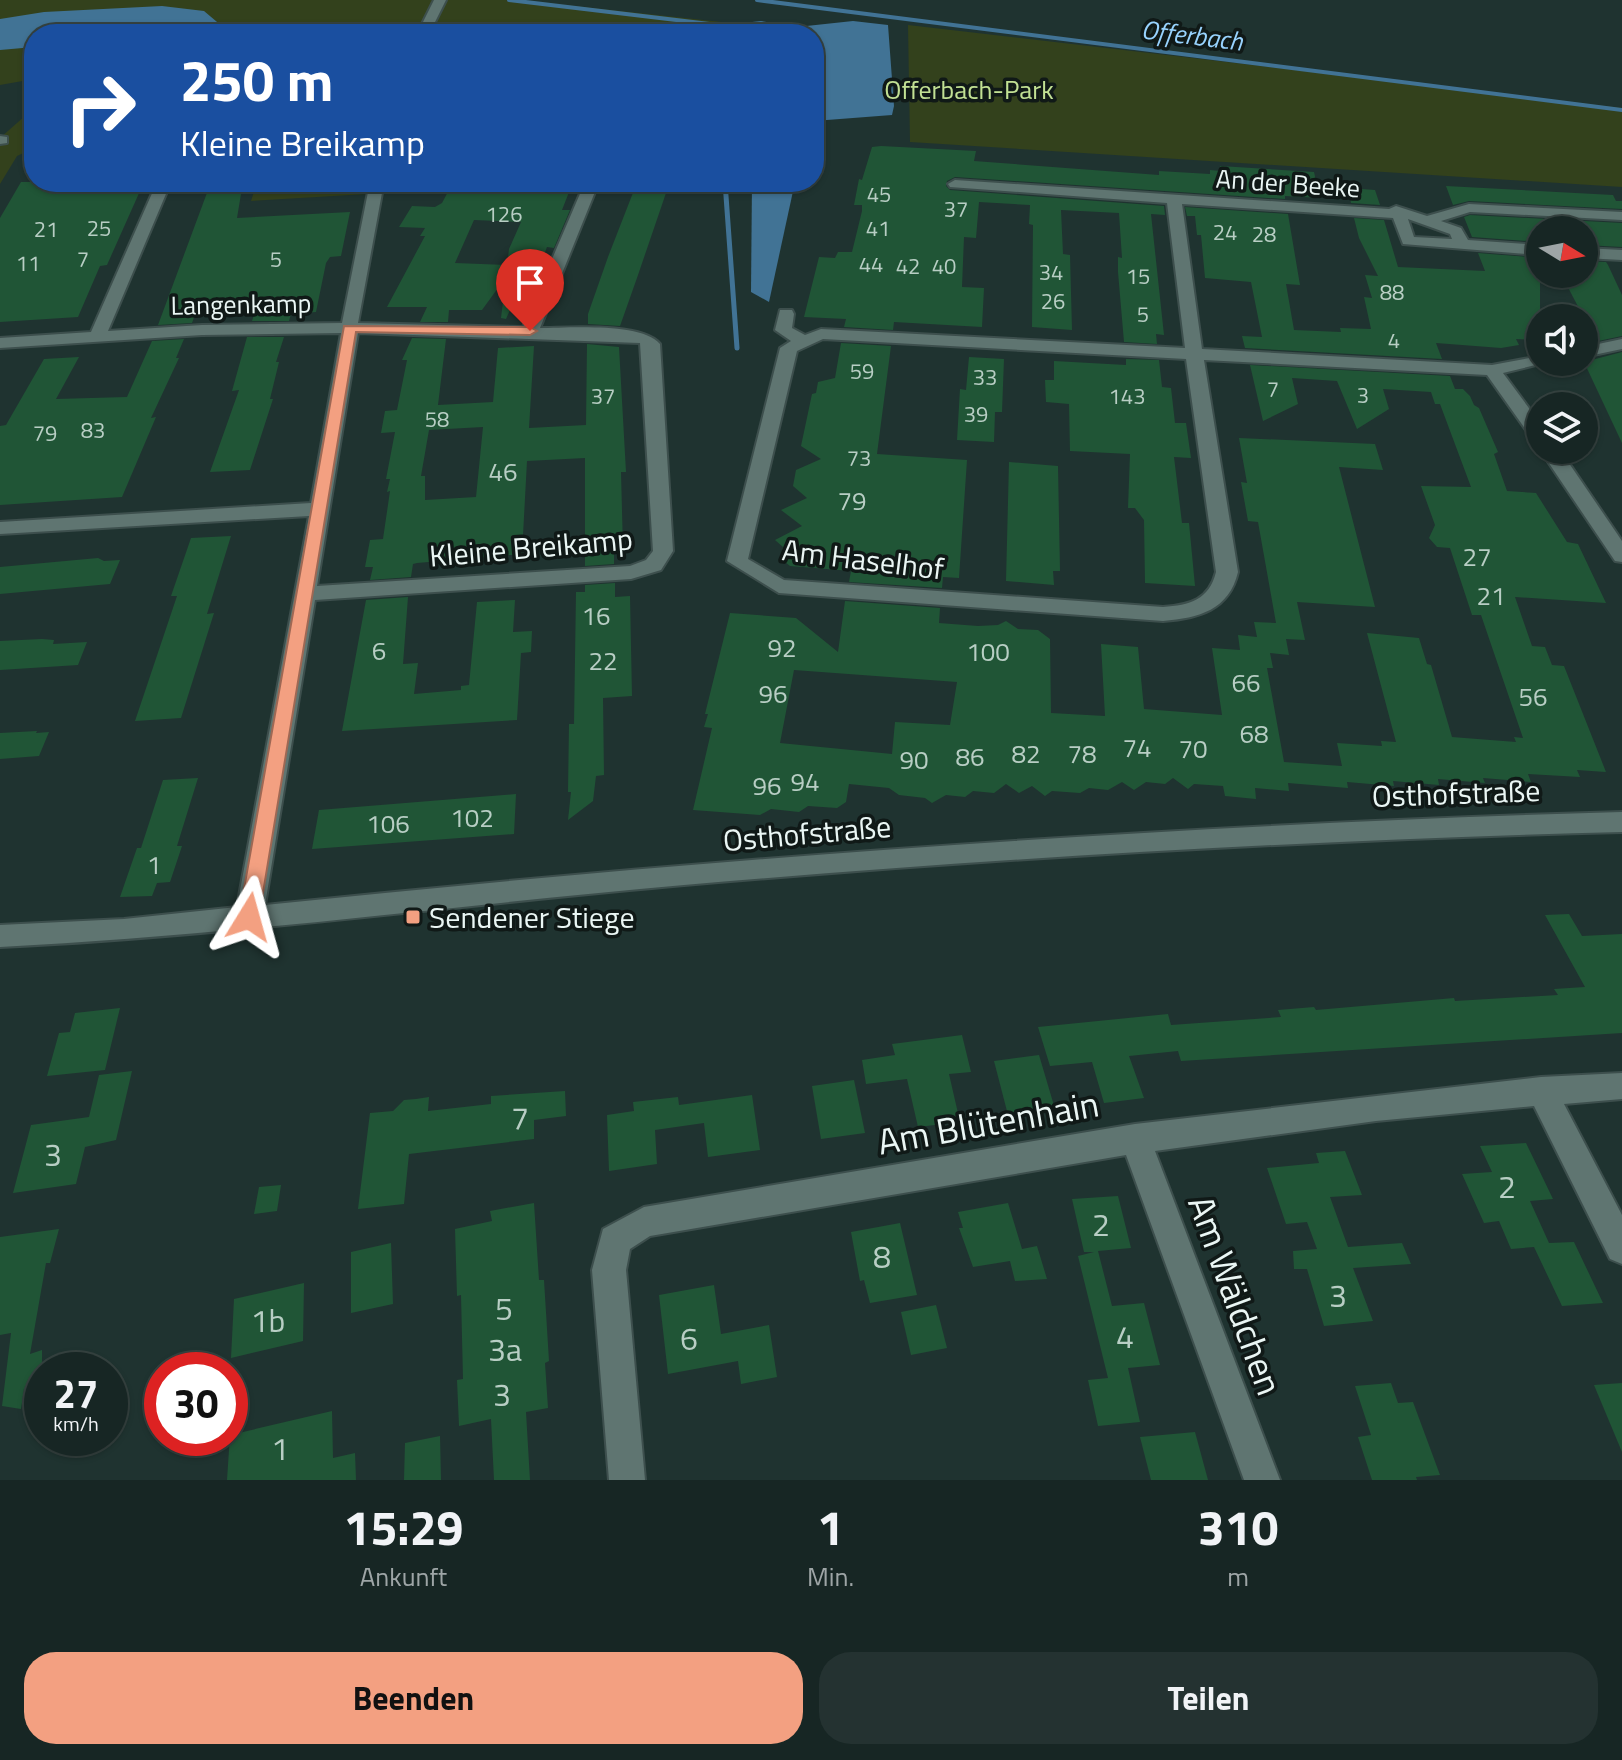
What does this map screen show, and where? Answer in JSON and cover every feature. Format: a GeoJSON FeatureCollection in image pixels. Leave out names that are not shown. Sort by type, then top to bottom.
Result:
{"type":"FeatureCollection","features":[{"type":"Feature","properties":{"kind":"street"},"geometry":{"type":"LineString","coordinates":[[428,24],[440,0]]}},
{"type":"Feature","properties":{"kind":"street","name":"An der Beeke"},"geometry":{"type":"LineString","coordinates":[[955,184],[1399,214]]}},
{"type":"Feature","properties":{"kind":"street"},"geometry":{"type":"LineString","coordinates":[[98,335],[160,192]]}},
{"type":"Feature","properties":{"kind":"street"},"geometry":{"type":"LineString","coordinates":[[349,328],[375,192]]}},
{"type":"Feature","properties":{"kind":"street"},"geometry":{"type":"LineString","coordinates":[[530,331],[588,192]]}},
{"type":"Feature","properties":{"kind":"street","name":"An der Beeke"},"geometry":{"type":"LineString","coordinates":[[1174,199],[1195,354]]}},
{"type":"Feature","properties":{"kind":"street","name":"An der Beeke"},"geometry":{"type":"LineString","coordinates":[[1428,220],[1469,208],[1622,216]]}},
{"type":"Feature","properties":{"kind":"street","name":"An der Beeke"},"geometry":{"type":"LineString","coordinates":[[1462,244],[1456,231],[1396,210],[1408,241],[1526,249]]}},
{"type":"Feature","properties":{"kind":"street"},"geometry":{"type":"LineString","coordinates":[[1598,254],[1622,255]]}},
{"type":"Feature","properties":{"kind":"street"},"geometry":{"type":"LineString","coordinates":[[784,322],[805,341],[821,334],[1492,370],[1526,364]]}},
{"type":"Feature","properties":{"kind":"street","name":"Langenkamp"},"geometry":{"type":"LineString","coordinates":[[0,343],[98,335],[349,328],[350,339],[249,917]]}},
{"type":"Feature","properties":{"kind":"street","name":"Kleine Breikamp"},"geometry":{"type":"LineString","coordinates":[[305,594],[631,572],[654,565],[663,551],[651,344],[646,339],[629,335],[530,331],[349,328]]}},
{"type":"Feature","properties":{"kind":"street","name":"Am Haselhof"},"geometry":{"type":"LineString","coordinates":[[805,341],[789,348],[737,561],[779,586],[1163,614],[1205,608],[1225,587],[1227,572],[1195,354]]}},
{"type":"Feature","properties":{"kind":"street"},"geometry":{"type":"LineString","coordinates":[[1598,349],[1622,344]]}},
{"type":"Feature","properties":{"kind":"street"},"geometry":{"type":"LineString","coordinates":[[1492,370],[1526,417]]}},
{"type":"Feature","properties":{"kind":"street"},"geometry":{"type":"LineString","coordinates":[[1560,464],[1622,556]]}},
{"type":"Feature","properties":{"kind":"street"},"geometry":{"type":"LineString","coordinates":[[0,528],[319,509]]}},
{"type":"Feature","properties":{"kind":"street","name":"Osthofstraße"},"geometry":{"type":"LineString","coordinates":[[0,936],[124,930],[874,861],[1338,831],[1622,822]]}},
{"type":"Feature","properties":{"kind":"street","name":"Am Blütenhain"},"geometry":{"type":"LineString","coordinates":[[627,1480],[609,1270],[615,1240],[644,1222],[1135,1138],[1541,1090],[1622,1086]]}},
{"type":"Feature","properties":{"kind":"street"},"geometry":{"type":"LineString","coordinates":[[1541,1090],[1622,1248]]}},
{"type":"Feature","properties":{"kind":"street","name":"Am Wäldchen"},"geometry":{"type":"LineString","coordinates":[[1135,1138],[1262,1480]]}},
{"type":"Feature","properties":{"kind":"green space"},"geometry":{"type":"Polygon","coordinates":[[[0,0],[519,0],[731,23],[24,24],[24,81],[0,85],[0,0]]]}},
{"type":"Feature","properties":{"kind":"green space","name":"Offerbach-Park"},"geometry":{"type":"Polygon","coordinates":[[[908,25],[1622,108],[1622,187],[910,142],[908,25]]]}},
{"type":"Feature","properties":{"kind":"green space"},"geometry":{"type":"Polygon","coordinates":[[[24,117],[24,153],[17,156],[0,184],[0,138],[24,117]]]}},
{"type":"Feature","properties":{"kind":"green space"},"geometry":{"type":"Polygon","coordinates":[[[254,192],[367,192],[367,194],[251,201],[254,192]]]}},
{"type":"Feature","properties":{"kind":"water"},"geometry":{"type":"Polygon","coordinates":[[[162,6],[204,11],[219,24],[24,24],[24,48],[0,50],[0,19],[44,12],[162,6]]]}},
{"type":"Feature","properties":{"kind":"water"},"geometry":{"type":"Polygon","coordinates":[[[761,21],[779,24],[745,24],[743,23],[761,21]]]}},
{"type":"Feature","properties":{"kind":"water"},"geometry":{"type":"Polygon","coordinates":[[[853,21],[888,25],[892,115],[824,120],[824,24],[853,21]]]}},
{"type":"Feature","properties":{"kind":"water"},"geometry":{"type":"Polygon","coordinates":[[[752,192],[793,192],[769,302],[751,292],[752,192]]]}},
{"type":"Feature","properties":{"kind":"building"},"geometry":{"type":"Polygon","coordinates":[[[872,147],[976,151],[974,161],[1159,175],[1159,171],[1210,174],[1210,170],[1221,171],[1220,166],[1314,172],[1320,198],[1285,196],[1285,199],[955,177],[947,181],[946,186],[950,190],[1164,206],[1165,215],[1151,214],[1164,335],[1156,334],[1157,344],[1124,342],[1118,272],[1118,257],[1122,258],[1119,213],[1061,210],[1063,254],[1070,255],[1072,330],[1032,327],[1033,225],[1029,224],[1030,205],[979,202],[976,238],[964,237],[962,287],[984,288],[982,327],[894,322],[893,330],[844,327],[846,319],[804,317],[819,257],[835,258],[838,252],[852,252],[862,211],[862,205],[854,205],[859,179],[862,180],[872,147]]]}},
{"type":"Feature","properties":{"kind":"building"},"geometry":{"type":"Polygon","coordinates":[[[21,182],[24,182],[24,192],[140,192],[107,265],[100,266],[78,317],[0,322],[0,218],[21,182]]]}},
{"type":"Feature","properties":{"kind":"building"},"geometry":{"type":"Polygon","coordinates":[[[1446,186],[1613,195],[1616,201],[1622,201],[1622,209],[1469,201],[1453,205],[1446,186]]]}},
{"type":"Feature","properties":{"kind":"building"},"geometry":{"type":"Polygon","coordinates":[[[1348,188],[1375,190],[1380,205],[1351,203],[1348,188]]]}},
{"type":"Feature","properties":{"kind":"building"},"geometry":{"type":"Polygon","coordinates":[[[207,192],[241,192],[237,218],[350,212],[341,256],[330,257],[326,263],[316,312],[291,314],[289,321],[252,321],[256,308],[196,312],[192,323],[158,325],[207,192]]]}},
{"type":"Feature","properties":{"kind":"building"},"geometry":{"type":"Polygon","coordinates":[[[448,192],[569,192],[562,210],[570,210],[554,248],[547,247],[539,268],[528,270],[506,319],[501,318],[506,277],[482,310],[449,310],[448,322],[420,322],[427,307],[387,307],[425,236],[420,236],[425,228],[399,227],[412,206],[435,207],[442,203],[448,192]],[[474,220],[455,263],[507,265],[509,249],[521,222],[474,220]]]}},
{"type":"Feature","properties":{"kind":"building"},"geometry":{"type":"Polygon","coordinates":[[[633,192],[666,193],[620,326],[588,324],[588,314],[633,192]]]}},
{"type":"Feature","properties":{"kind":"building"},"geometry":{"type":"Polygon","coordinates":[[[1185,207],[1288,214],[1300,285],[1286,284],[1294,330],[1341,332],[1340,328],[1371,329],[1364,297],[1372,298],[1365,275],[1378,276],[1359,238],[1354,218],[1384,220],[1398,267],[1485,271],[1478,253],[1526,257],[1526,288],[1540,288],[1540,304],[1526,304],[1526,339],[1516,339],[1519,345],[1501,348],[1436,343],[1442,359],[1245,348],[1242,336],[1262,337],[1251,282],[1205,278],[1201,235],[1197,235],[1195,216],[1187,216],[1185,207]]]}},
{"type":"Feature","properties":{"kind":"building"},"geometry":{"type":"Polygon","coordinates":[[[1464,217],[1526,218],[1526,241],[1472,237],[1464,217]]]}},
{"type":"Feature","properties":{"kind":"building"},"geometry":{"type":"Polygon","coordinates":[[[1598,222],[1622,223],[1622,247],[1598,246],[1598,222]]]}},
{"type":"Feature","properties":{"kind":"building"},"geometry":{"type":"Polygon","coordinates":[[[1598,262],[1606,262],[1622,295],[1622,336],[1598,341],[1598,304],[1577,304],[1568,288],[1598,288],[1598,262]]]}},
{"type":"Feature","properties":{"kind":"building"},"geometry":{"type":"Polygon","coordinates":[[[247,337],[284,337],[276,362],[279,362],[270,399],[273,399],[250,470],[210,472],[239,390],[232,391],[247,337]]]}},
{"type":"Feature","properties":{"kind":"building"},"geometry":{"type":"Polygon","coordinates":[[[412,338],[446,339],[438,405],[493,402],[498,348],[534,346],[529,428],[586,425],[587,344],[619,347],[626,472],[621,472],[623,549],[614,550],[614,564],[585,566],[585,458],[527,461],[522,554],[417,563],[413,564],[411,577],[370,580],[373,567],[365,567],[370,540],[383,539],[390,491],[387,492],[390,479],[386,479],[395,432],[381,433],[385,411],[397,410],[407,360],[402,360],[412,338]],[[483,427],[429,430],[421,476],[425,476],[425,500],[476,497],[483,427]]]}},
{"type":"Feature","properties":{"kind":"building"},"geometry":{"type":"Polygon","coordinates":[[[184,339],[176,358],[179,358],[151,418],[156,417],[122,497],[0,505],[0,426],[6,425],[44,359],[79,357],[56,399],[127,397],[152,341],[184,339]]]}},
{"type":"Feature","properties":{"kind":"building"},"geometry":{"type":"Polygon","coordinates":[[[841,343],[891,346],[877,454],[967,460],[959,578],[943,577],[942,588],[849,582],[851,571],[790,566],[780,558],[783,547],[775,540],[802,526],[781,510],[807,498],[793,486],[796,470],[821,459],[801,446],[812,394],[816,393],[818,382],[835,378],[841,343]]]}},
{"type":"Feature","properties":{"kind":"building"},"geometry":{"type":"Polygon","coordinates":[[[1622,352],[1622,443],[1591,376],[1598,376],[1598,358],[1622,352]]]}},
{"type":"Feature","properties":{"kind":"building"},"geometry":{"type":"Polygon","coordinates":[[[969,357],[1004,359],[1002,412],[995,412],[994,442],[957,440],[960,389],[966,390],[969,357]]]}},
{"type":"Feature","properties":{"kind":"building"},"geometry":{"type":"Polygon","coordinates":[[[1126,359],[1159,360],[1162,387],[1171,388],[1175,423],[1186,423],[1191,458],[1174,457],[1182,523],[1189,523],[1195,586],[1145,583],[1144,520],[1135,508],[1128,508],[1130,454],[1070,451],[1069,404],[1046,402],[1045,380],[1054,380],[1054,361],[1126,365],[1126,359]]]}},
{"type":"Feature","properties":{"kind":"building"},"geometry":{"type":"Polygon","coordinates":[[[1250,365],[1450,376],[1455,389],[1463,389],[1470,396],[1479,408],[1498,452],[1494,454],[1507,491],[1536,493],[1567,542],[1578,544],[1606,603],[1515,597],[1532,646],[1545,647],[1552,665],[1564,666],[1606,772],[1577,770],[1580,777],[1528,774],[1531,782],[1483,778],[1485,783],[1438,779],[1439,785],[1393,781],[1394,786],[1347,782],[1348,788],[1288,783],[1289,791],[1255,788],[1256,799],[1225,796],[1223,786],[1194,784],[1188,789],[1173,778],[1165,784],[1146,782],[1134,790],[1122,782],[1108,790],[1089,788],[1080,793],[1052,791],[1045,796],[1032,786],[1019,793],[1006,784],[994,793],[973,791],[965,797],[946,795],[932,803],[925,798],[899,795],[889,788],[849,784],[846,802],[837,808],[808,806],[799,812],[771,809],[760,815],[693,810],[712,728],[704,727],[708,714],[705,714],[730,613],[796,618],[838,652],[845,601],[940,608],[939,623],[978,626],[998,625],[1006,621],[1018,629],[1038,630],[1050,639],[1051,713],[1105,716],[1101,644],[1138,647],[1144,709],[1222,715],[1212,648],[1240,650],[1238,635],[1257,637],[1254,622],[1276,623],[1258,522],[1248,521],[1241,482],[1247,483],[1239,438],[1375,444],[1383,470],[1339,467],[1375,607],[1297,602],[1305,640],[1286,639],[1289,655],[1270,653],[1273,668],[1267,668],[1284,762],[1342,766],[1337,743],[1382,746],[1381,741],[1396,742],[1367,633],[1419,638],[1427,664],[1431,665],[1452,737],[1516,742],[1514,737],[1523,738],[1481,615],[1472,615],[1450,548],[1437,547],[1429,538],[1435,525],[1421,486],[1471,487],[1440,404],[1435,404],[1431,392],[1383,389],[1389,409],[1357,429],[1337,381],[1292,378],[1298,404],[1263,421],[1250,365]],[[794,670],[780,743],[892,754],[895,722],[950,725],[957,682],[794,670]]]}},
{"type":"Feature","properties":{"kind":"building"},"geometry":{"type":"Polygon","coordinates":[[[1009,462],[1058,466],[1060,571],[1053,571],[1054,585],[1006,581],[1009,462]]]}},
{"type":"Feature","properties":{"kind":"building"},"geometry":{"type":"Polygon","coordinates":[[[231,536],[207,614],[214,613],[181,718],[135,721],[177,596],[171,596],[191,538],[231,536]]]}},
{"type":"Feature","properties":{"kind":"building"},"geometry":{"type":"Polygon","coordinates":[[[98,558],[104,561],[120,560],[110,584],[0,594],[0,567],[98,558]]]}},
{"type":"Feature","properties":{"kind":"building"},"geometry":{"type":"Polygon","coordinates":[[[615,583],[615,597],[630,596],[632,696],[603,698],[604,775],[596,776],[593,801],[568,820],[571,792],[568,792],[569,724],[574,724],[576,592],[585,592],[585,585],[615,583]]]}},
{"type":"Feature","properties":{"kind":"building"},"geometry":{"type":"Polygon","coordinates":[[[408,597],[403,664],[418,663],[414,694],[461,690],[461,686],[469,685],[477,602],[515,600],[513,632],[532,631],[531,652],[521,653],[517,720],[342,731],[366,600],[408,597]]]}},
{"type":"Feature","properties":{"kind":"building"},"geometry":{"type":"Polygon","coordinates":[[[54,640],[53,644],[87,642],[78,665],[0,670],[0,641],[54,640]]]}},
{"type":"Feature","properties":{"kind":"building"},"geometry":{"type":"Polygon","coordinates":[[[49,732],[39,756],[0,759],[0,733],[49,732]]]}},
{"type":"Feature","properties":{"kind":"building"},"geometry":{"type":"Polygon","coordinates":[[[198,778],[177,846],[182,846],[170,882],[157,883],[152,896],[120,897],[137,848],[141,848],[163,780],[198,778]]]}},
{"type":"Feature","properties":{"kind":"building"},"geometry":{"type":"Polygon","coordinates":[[[516,794],[514,834],[312,849],[319,810],[516,794]]]}},
{"type":"Feature","properties":{"kind":"building"},"geometry":{"type":"Polygon","coordinates":[[[1569,914],[1582,936],[1622,934],[1622,1033],[1181,1061],[1178,1051],[1129,1056],[1144,1098],[1104,1103],[1092,1062],[1050,1066],[1038,1027],[1168,1014],[1171,1025],[1281,1017],[1278,1010],[1314,1007],[1316,1010],[1454,998],[1455,1001],[1558,995],[1554,989],[1585,987],[1545,915],[1569,914]]]}},
{"type":"Feature","properties":{"kind":"building"},"geometry":{"type":"Polygon","coordinates":[[[120,1008],[105,1070],[47,1076],[59,1033],[70,1032],[75,1013],[120,1008]]]}},
{"type":"Feature","properties":{"kind":"building"},"geometry":{"type":"Polygon","coordinates":[[[962,1035],[971,1072],[949,1074],[960,1122],[918,1127],[907,1079],[866,1084],[862,1060],[895,1055],[892,1044],[962,1035]]]}},
{"type":"Feature","properties":{"kind":"building"},"geometry":{"type":"Polygon","coordinates":[[[1039,1055],[1055,1109],[1008,1115],[994,1061],[1039,1055]]]}},
{"type":"Feature","properties":{"kind":"building"},"geometry":{"type":"Polygon","coordinates":[[[132,1071],[116,1140],[85,1147],[76,1184],[13,1193],[31,1125],[89,1117],[99,1075],[132,1071]]]}},
{"type":"Feature","properties":{"kind":"building"},"geometry":{"type":"Polygon","coordinates":[[[854,1080],[865,1133],[821,1139],[812,1086],[854,1080]]]}},
{"type":"Feature","properties":{"kind":"building"},"geometry":{"type":"Polygon","coordinates":[[[565,1091],[566,1116],[534,1120],[534,1139],[409,1154],[404,1204],[358,1209],[370,1113],[393,1111],[404,1100],[429,1097],[428,1111],[491,1104],[491,1096],[565,1091]]]}},
{"type":"Feature","properties":{"kind":"building"},"geometry":{"type":"Polygon","coordinates":[[[752,1095],[760,1150],[708,1157],[704,1123],[655,1130],[657,1164],[609,1171],[607,1115],[634,1111],[633,1102],[678,1097],[679,1105],[752,1095]]]}},
{"type":"Feature","properties":{"kind":"building"},"geometry":{"type":"Polygon","coordinates":[[[1526,1143],[1553,1199],[1530,1201],[1549,1243],[1574,1242],[1603,1303],[1562,1306],[1534,1247],[1511,1249],[1499,1221],[1484,1223],[1462,1174],[1492,1172],[1480,1146],[1526,1143]]]}},
{"type":"Feature","properties":{"kind":"building"},"geometry":{"type":"Polygon","coordinates":[[[1345,1151],[1362,1195],[1330,1197],[1348,1247],[1402,1243],[1411,1264],[1353,1268],[1373,1321],[1324,1326],[1307,1269],[1294,1269],[1293,1251],[1317,1249],[1307,1222],[1286,1224],[1267,1168],[1319,1163],[1316,1153],[1345,1151]]]}},
{"type":"Feature","properties":{"kind":"building"},"geometry":{"type":"Polygon","coordinates":[[[281,1185],[277,1211],[254,1214],[259,1187],[281,1185]]]}},
{"type":"Feature","properties":{"kind":"building"},"geometry":{"type":"Polygon","coordinates":[[[1118,1196],[1131,1248],[1098,1251],[1112,1306],[1144,1303],[1160,1365],[1128,1368],[1140,1422],[1098,1426],[1088,1380],[1108,1378],[1078,1256],[1094,1252],[1084,1252],[1072,1199],[1118,1196]]]}},
{"type":"Feature","properties":{"kind":"building"},"geometry":{"type":"Polygon","coordinates":[[[534,1203],[539,1280],[544,1280],[549,1361],[545,1363],[548,1408],[526,1412],[530,1480],[494,1480],[491,1419],[459,1426],[457,1380],[463,1379],[461,1295],[457,1296],[455,1229],[492,1221],[490,1211],[534,1203]]]}},
{"type":"Feature","properties":{"kind":"building"},"geometry":{"type":"Polygon","coordinates":[[[1008,1203],[1022,1249],[1037,1246],[1047,1279],[1015,1281],[1010,1261],[973,1267],[959,1228],[963,1228],[958,1212],[1008,1203]]]}},
{"type":"Feature","properties":{"kind":"building"},"geometry":{"type":"Polygon","coordinates":[[[900,1223],[917,1295],[870,1303],[864,1280],[860,1281],[851,1232],[900,1223]]]}},
{"type":"Feature","properties":{"kind":"building"},"geometry":{"type":"Polygon","coordinates":[[[59,1229],[50,1263],[46,1263],[30,1352],[24,1352],[21,1409],[2,1406],[11,1333],[0,1335],[0,1237],[59,1229]]]}},
{"type":"Feature","properties":{"kind":"building"},"geometry":{"type":"Polygon","coordinates":[[[391,1243],[393,1304],[351,1313],[351,1252],[391,1243]]]}},
{"type":"Feature","properties":{"kind":"building"},"geometry":{"type":"Polygon","coordinates":[[[304,1283],[303,1341],[248,1354],[231,1352],[234,1299],[304,1283]]]}},
{"type":"Feature","properties":{"kind":"building"},"geometry":{"type":"Polygon","coordinates":[[[714,1285],[721,1334],[769,1325],[777,1377],[741,1384],[738,1361],[668,1374],[659,1295],[714,1285]]]}},
{"type":"Feature","properties":{"kind":"building"},"geometry":{"type":"Polygon","coordinates":[[[936,1305],[947,1348],[911,1355],[901,1312],[936,1305]]]}},
{"type":"Feature","properties":{"kind":"building"},"geometry":{"type":"Polygon","coordinates":[[[1391,1383],[1398,1403],[1413,1402],[1440,1475],[1416,1477],[1417,1480],[1372,1480],[1358,1437],[1371,1435],[1355,1386],[1391,1383]]]}},
{"type":"Feature","properties":{"kind":"building"},"geometry":{"type":"Polygon","coordinates":[[[1622,1383],[1622,1452],[1594,1385],[1622,1383]]]}},
{"type":"Feature","properties":{"kind":"building"},"geometry":{"type":"Polygon","coordinates":[[[332,1411],[333,1458],[355,1453],[356,1480],[227,1480],[229,1456],[248,1456],[248,1431],[332,1411]]]}},
{"type":"Feature","properties":{"kind":"building"},"geometry":{"type":"Polygon","coordinates":[[[1195,1432],[1208,1480],[1151,1480],[1140,1437],[1195,1432]]]}},
{"type":"Feature","properties":{"kind":"building"},"geometry":{"type":"Polygon","coordinates":[[[440,1436],[441,1480],[404,1480],[405,1443],[440,1436]]]}},
{"type":"Feature","properties":{"kind":"waterway"},"geometry":{"type":"LineString","coordinates":[[509,0],[710,24]]}},
{"type":"Feature","properties":{"kind":"waterway","name":"Offerbach"},"geometry":{"type":"LineString","coordinates":[[757,0],[1622,110]]}},
{"type":"Feature","properties":{"kind":"waterway"},"geometry":{"type":"LineString","coordinates":[[726,192],[737,348]]}},
{"type":"Feature","properties":{"kind":"place","name":"Sendener Stiege"},"geometry":{"type":"Point","coordinates":[413,917]}},
{"type":"Feature","properties":{"kind":"route"},"geometry":{"type":"LineString","coordinates":[[249,917],[350,339],[349,328],[530,331]]}}]}
